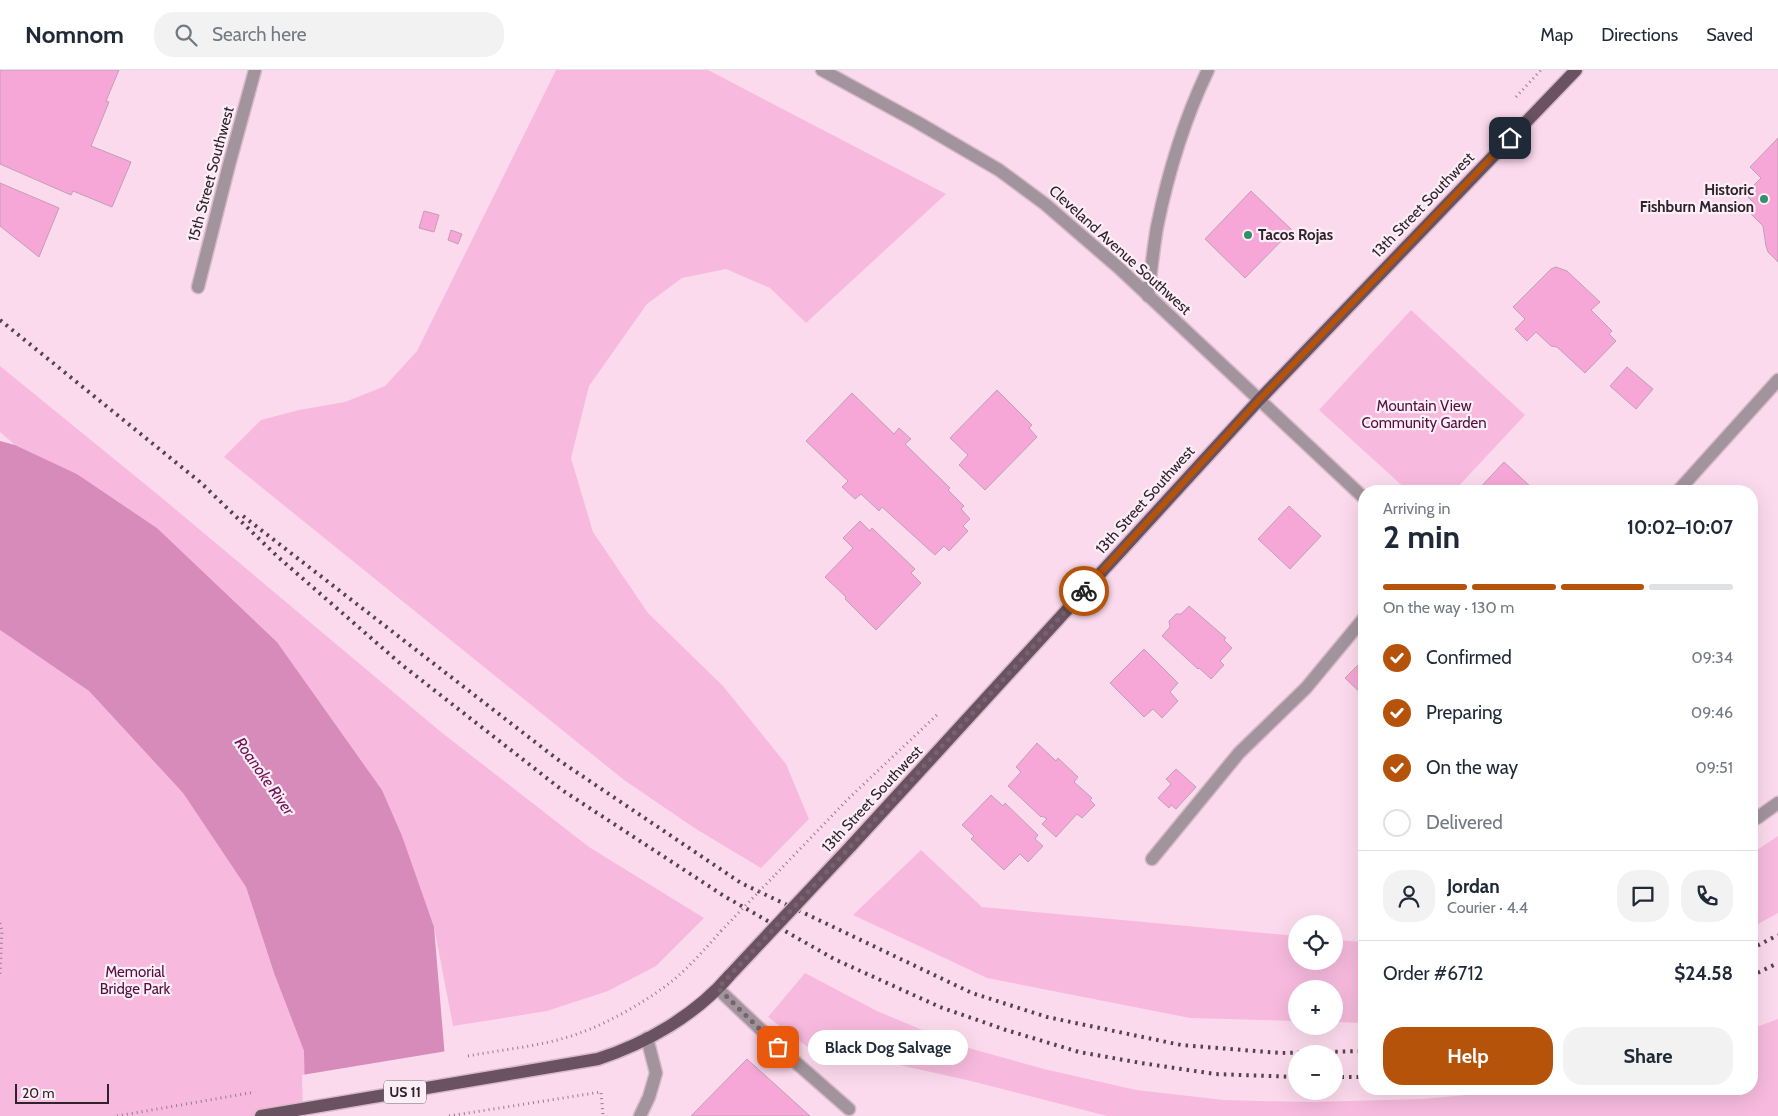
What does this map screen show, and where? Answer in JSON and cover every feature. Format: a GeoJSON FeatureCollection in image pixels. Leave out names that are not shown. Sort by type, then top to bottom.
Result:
{"type":"FeatureCollection","features":[{"type":"Feature","properties":{"kind":"main road","name":"13th Street Southwest"},"geometry":{"type":"LineString","coordinates":[[647,1038],[691,1012],[718,988],[851,846],[1259,400],[1576,70]]}},
{"type":"Feature","properties":{"kind":"main road","name":"US 11"},"geometry":{"type":"LineString","coordinates":[[261,1116],[549,1068],[598,1058],[620,1051],[647,1038]]}},
{"type":"Feature","properties":{"kind":"street","name":"15th Street Southwest"},"geometry":{"type":"LineString","coordinates":[[198,287],[229,165],[256,70]]}},
{"type":"Feature","properties":{"kind":"street","name":"Cleveland Avenue Southwest"},"geometry":{"type":"LineString","coordinates":[[822,70],[999,170],[1045,204],[1148,296],[1358,492]]}},
{"type":"Feature","properties":{"kind":"street"},"geometry":{"type":"LineString","coordinates":[[1148,296],[1157,228],[1173,162],[1196,97],[1208,70]]}},
{"type":"Feature","properties":{"kind":"street"},"geometry":{"type":"LineString","coordinates":[[1683,485],[1778,380]]}},
{"type":"Feature","properties":{"kind":"street"},"geometry":{"type":"LineString","coordinates":[[1152,859],[1239,753],[1306,688],[1358,625]]}},
{"type":"Feature","properties":{"kind":"street"},"geometry":{"type":"LineString","coordinates":[[1758,817],[1778,803]]}},
{"type":"Feature","properties":{"kind":"street"},"geometry":{"type":"LineString","coordinates":[[718,988],[793,1060],[849,1109]]}},
{"type":"Feature","properties":{"kind":"street"},"geometry":{"type":"LineString","coordinates":[[640,1116],[649,1098],[656,1073],[647,1038]]}},
{"type":"Feature","properties":{"kind":"path"},"geometry":{"type":"LineString","coordinates":[[545,1042],[580,1034],[614,1018],[667,985],[689,965],[776,874]]}},
{"type":"Feature","properties":{"kind":"path"},"geometry":{"type":"LineString","coordinates":[[0,922],[2,930],[0,974]]}},
{"type":"Feature","properties":{"kind":"path"},"geometry":{"type":"LineString","coordinates":[[449,1116],[601,1092],[603,1116]]}},
{"type":"Feature","properties":{"kind":"green space"},"geometry":{"type":"Polygon","coordinates":[[[556,70],[708,70],[946,194],[806,323],[770,288],[726,269],[682,278],[647,304],[589,386],[571,458],[593,532],[648,613],[723,686],[786,764],[809,819],[761,868],[696,829],[624,780],[224,457],[261,420],[299,410],[345,402],[385,386],[417,351],[556,70]]]}},
{"type":"Feature","properties":{"kind":"green space","name":"Mountain View Community Garden"},"geometry":{"type":"Polygon","coordinates":[[[1411,310],[1525,415],[1460,485],[1401,485],[1319,410],[1411,310]]]}},
{"type":"Feature","properties":{"kind":"green space"},"geometry":{"type":"Polygon","coordinates":[[[0,366],[162,498],[441,732],[589,847],[704,918],[656,966],[608,991],[547,1011],[453,1026],[434,927],[382,790],[277,642],[157,528],[77,474],[15,445],[0,432],[0,366]]]}},
{"type":"Feature","properties":{"kind":"green space","name":"Memorial Bridge Park"},"geometry":{"type":"Polygon","coordinates":[[[0,630],[89,691],[183,793],[246,887],[274,973],[304,1051],[305,1116],[0,1116],[0,630]]]}},
{"type":"Feature","properties":{"kind":"green space"},"geometry":{"type":"Polygon","coordinates":[[[1778,836],[1778,913],[1758,924],[1758,849],[1778,836]]]}},
{"type":"Feature","properties":{"kind":"green space"},"geometry":{"type":"Polygon","coordinates":[[[921,850],[982,907],[1288,935],[1288,970],[1343,970],[1343,941],[1358,942],[1358,1023],[1343,1022],[1343,980],[1288,980],[1288,1021],[1190,1018],[987,978],[853,915],[921,850]]]}},
{"type":"Feature","properties":{"kind":"green space"},"geometry":{"type":"Polygon","coordinates":[[[805,973],[877,1011],[958,1045],[1044,1069],[1136,1090],[1224,1100],[1309,1102],[1423,1099],[1465,1095],[1758,1095],[1758,1026],[1778,1019],[1778,1116],[1107,1116],[971,1081],[859,1056],[809,1048],[768,1017],[805,973]]]}},
{"type":"Feature","properties":{"kind":"water","name":"Roanoke River"},"geometry":{"type":"Polygon","coordinates":[[[0,441],[15,445],[77,474],[157,528],[277,642],[382,790],[402,836],[434,927],[445,1058],[305,1116],[304,1051],[274,973],[246,887],[183,793],[89,691],[0,630],[0,441]]]}},
{"type":"Feature","properties":{"kind":"pier"},"geometry":{"type":"Polygon","coordinates":[[[447,1051],[448,1058],[437,1116],[303,1116],[302,1075],[447,1051]]]}},
{"type":"Feature","properties":{"kind":"building"},"geometry":{"type":"Polygon","coordinates":[[[0,70],[119,70],[106,101],[109,102],[91,146],[131,162],[112,207],[73,191],[71,195],[0,164],[0,70]]]}},
{"type":"Feature","properties":{"kind":"building","name":"Historic Fishburn Mansion"},"geometry":{"type":"Polygon","coordinates":[[[1778,138],[1778,262],[1768,252],[1763,226],[1748,211],[1755,204],[1745,194],[1761,178],[1750,167],[1778,138]]]}},
{"type":"Feature","properties":{"kind":"building"},"geometry":{"type":"Polygon","coordinates":[[[0,183],[59,208],[39,257],[0,226],[0,183]]]}},
{"type":"Feature","properties":{"kind":"building"},"geometry":{"type":"Polygon","coordinates":[[[1251,191],[1292,230],[1245,278],[1205,239],[1251,191]]]}},
{"type":"Feature","properties":{"kind":"building"},"geometry":{"type":"Polygon","coordinates":[[[424,211],[439,215],[434,232],[419,228],[424,211]]]}},
{"type":"Feature","properties":{"kind":"building"},"geometry":{"type":"Polygon","coordinates":[[[451,230],[462,234],[458,244],[448,240],[451,230]]]}},
{"type":"Feature","properties":{"kind":"building"},"geometry":{"type":"Polygon","coordinates":[[[1556,267],[1567,271],[1600,302],[1591,310],[1612,331],[1609,334],[1616,341],[1585,373],[1557,347],[1551,346],[1536,332],[1527,341],[1515,329],[1525,319],[1513,307],[1551,269],[1556,267]]]}},
{"type":"Feature","properties":{"kind":"building"},"geometry":{"type":"Polygon","coordinates":[[[1627,367],[1653,389],[1636,409],[1610,386],[1627,367]]]}},
{"type":"Feature","properties":{"kind":"building"},"geometry":{"type":"Polygon","coordinates":[[[997,390],[1032,425],[1029,428],[1037,437],[985,490],[959,465],[968,455],[950,438],[997,390]]]}},
{"type":"Feature","properties":{"kind":"building"},"geometry":{"type":"Polygon","coordinates":[[[852,393],[894,434],[899,428],[911,439],[905,444],[950,488],[948,490],[964,506],[961,509],[970,519],[963,526],[968,531],[949,551],[944,546],[935,555],[882,507],[879,511],[861,494],[855,499],[842,487],[848,481],[806,441],[852,393]]]}},
{"type":"Feature","properties":{"kind":"building"},"geometry":{"type":"Polygon","coordinates":[[[1504,462],[1529,485],[1483,485],[1504,462]]]}},
{"type":"Feature","properties":{"kind":"building"},"geometry":{"type":"Polygon","coordinates":[[[1289,506],[1321,536],[1290,569],[1258,539],[1289,506]]]}},
{"type":"Feature","properties":{"kind":"building"},"geometry":{"type":"Polygon","coordinates":[[[860,521],[870,531],[872,528],[915,569],[911,573],[921,583],[876,630],[825,577],[853,548],[843,538],[860,521]]]}},
{"type":"Feature","properties":{"kind":"building"},"geometry":{"type":"Polygon","coordinates":[[[1189,606],[1226,638],[1224,640],[1232,648],[1220,661],[1224,665],[1211,679],[1162,636],[1170,627],[1169,621],[1176,614],[1181,614],[1189,606]]]}},
{"type":"Feature","properties":{"kind":"building"},"geometry":{"type":"Polygon","coordinates":[[[1144,649],[1178,683],[1170,692],[1178,701],[1162,718],[1153,709],[1144,717],[1110,683],[1144,649]]]}},
{"type":"Feature","properties":{"kind":"building"},"geometry":{"type":"Polygon","coordinates":[[[1358,665],[1358,690],[1345,678],[1358,665]]]}},
{"type":"Feature","properties":{"kind":"building"},"geometry":{"type":"Polygon","coordinates":[[[1037,743],[1056,761],[1058,758],[1078,777],[1074,782],[1092,798],[1090,800],[1095,805],[1082,818],[1077,814],[1056,837],[1042,824],[1047,819],[1041,817],[1008,786],[1021,772],[1016,767],[1037,743]]]}},
{"type":"Feature","properties":{"kind":"building"},"geometry":{"type":"Polygon","coordinates":[[[1176,769],[1196,787],[1176,809],[1171,805],[1169,808],[1158,798],[1171,784],[1166,779],[1176,769]]]}},
{"type":"Feature","properties":{"kind":"building"},"geometry":{"type":"Polygon","coordinates":[[[991,795],[1003,806],[1005,803],[1038,835],[1035,839],[1043,846],[1028,862],[1020,854],[1004,870],[971,839],[974,836],[962,825],[991,795]]]}},
{"type":"Feature","properties":{"kind":"building"},"geometry":{"type":"Polygon","coordinates":[[[747,1059],[810,1116],[691,1116],[747,1059]]]}},
{"type":"Feature","properties":{"kind":"railway"},"geometry":{"type":"LineString","coordinates":[[0,320],[200,482],[278,557],[402,665],[562,790],[724,896],[834,959],[940,1007],[1006,1030],[1079,1052],[1141,1063],[1215,1074],[1288,1077]]}},
{"type":"Feature","properties":{"kind":"railway"},"geometry":{"type":"LineString","coordinates":[[243,516],[557,759],[741,883],[972,993],[1047,1017],[1181,1045],[1280,1053],[1358,1051]]}},
{"type":"Feature","properties":{"kind":"railway"},"geometry":{"type":"LineString","coordinates":[[1758,945],[1778,935]]}},
{"type":"Feature","properties":{"kind":"railway"},"geometry":{"type":"LineString","coordinates":[[1758,973],[1778,963]]}},
{"type":"Feature","properties":{"kind":"railway"},"geometry":{"type":"LineString","coordinates":[[1343,1077],[1358,1077]]}},
{"type":"Feature","properties":{"kind":"way so far"},"geometry":{"type":"LineString","coordinates":[[778,1047],[718,988],[851,846],[1084,591]]}},
{"type":"Feature","properties":{"kind":"place","name":"Historic Fishburn Mansion"},"geometry":{"type":"Point","coordinates":[1764,199]}},
{"type":"Feature","properties":{"kind":"place","name":"Tacos Rojas"},"geometry":{"type":"Point","coordinates":[1248,235]}},
{"type":"Feature","properties":{"kind":"place","name":"Black Dog Salvage"},"geometry":{"type":"Point","coordinates":[778,1047]}},
{"type":"Feature","properties":{"kind":"route"},"geometry":{"type":"LineString","coordinates":[[1084,591],[1259,400],[1510,138]]}}]}
